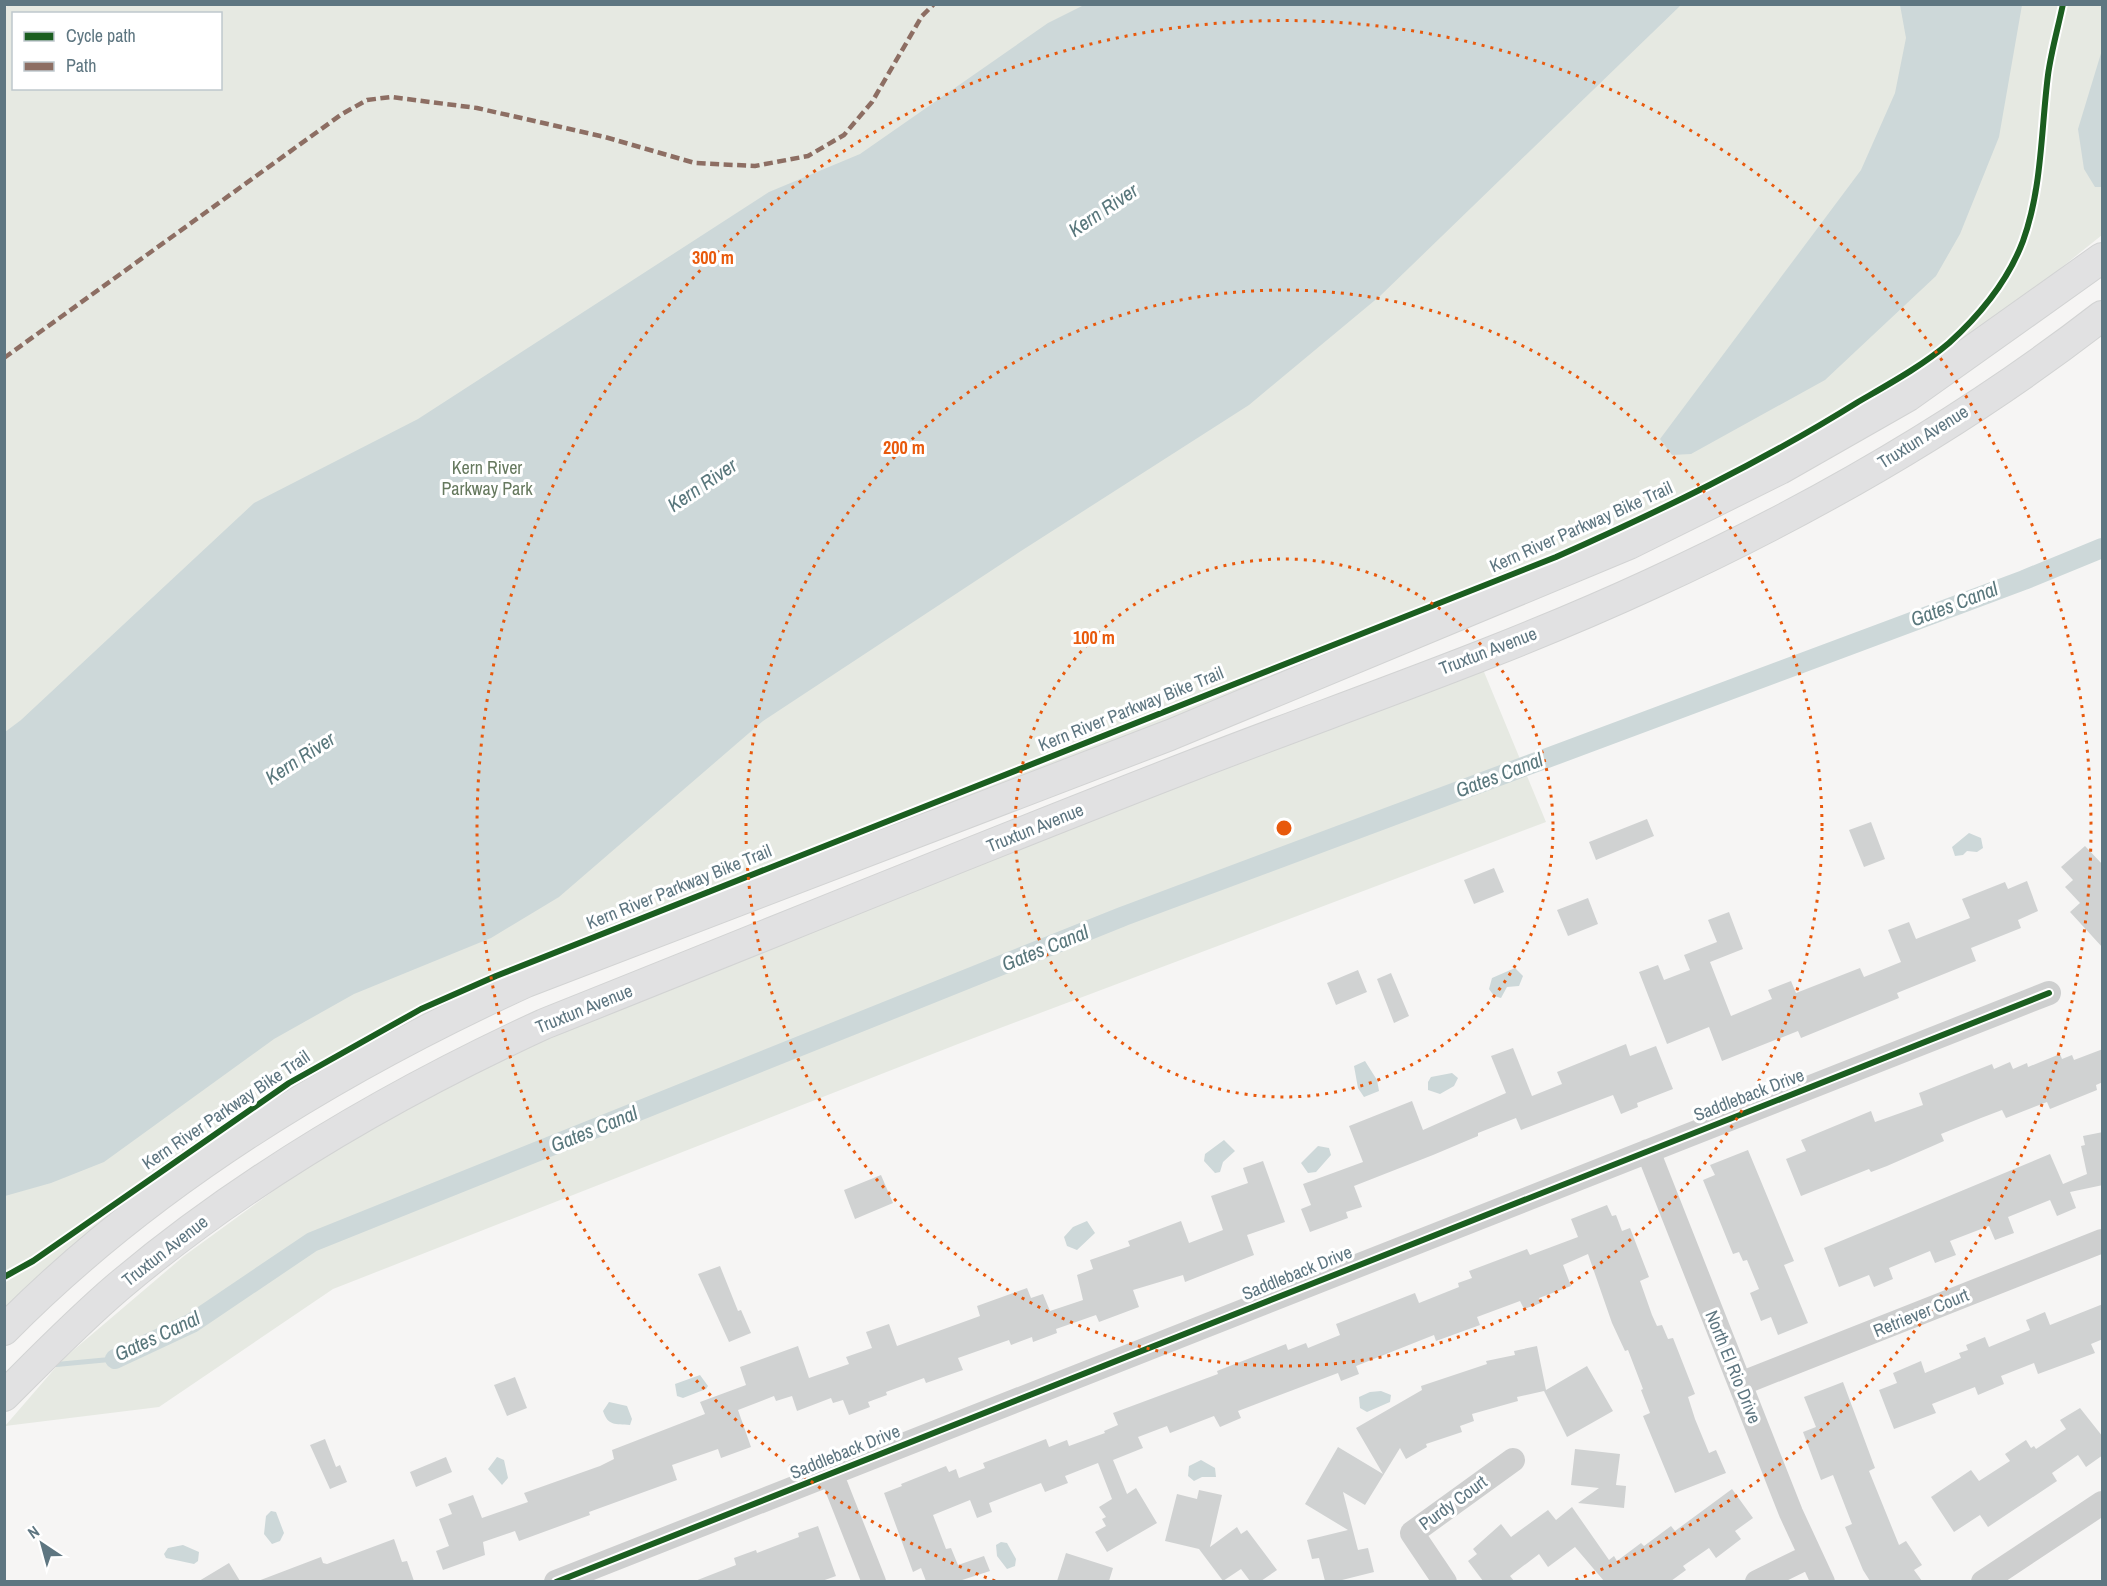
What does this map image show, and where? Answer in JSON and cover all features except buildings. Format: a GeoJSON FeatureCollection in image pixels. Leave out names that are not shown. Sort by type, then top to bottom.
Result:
{"type":"FeatureCollection","features":[{"type":"Feature","properties":{"kind":"main road"},"geometry":{"type":"LineString","coordinates":[[4,1330],[145,1207],[217,1153],[291,1104],[445,1019],[526,982],[1170,735],[1629,544],[1771,474],[1908,396],[2103,258]]}},
{"type":"Feature","properties":{"kind":"main road","name":"Truxtun Avenue"},"geometry":{"type":"LineString","coordinates":[[4,1396],[118,1286],[235,1197],[315,1143],[466,1060],[555,1020],[1198,763],[1570,620],[1648,585],[1802,509],[1934,434],[2103,316]]}},
{"type":"Feature","properties":{"kind":"street","name":"Saddleback Drive"},"geometry":{"type":"LineString","coordinates":[[556,1581],[2049,993]]}},
{"type":"Feature","properties":{"kind":"street","name":"North El Rio Drive"},"geometry":{"type":"LineString","coordinates":[[1648,1151],[1740,1384],[1810,1556],[1823,1581]]}},
{"type":"Feature","properties":{"kind":"street","name":"Retriever Court"},"geometry":{"type":"LineString","coordinates":[[1740,1384],[2103,1241]]}},
{"type":"Feature","properties":{"kind":"street","name":"Purdy Court"},"geometry":{"type":"LineString","coordinates":[[1445,1581],[1412,1533],[1514,1460]]}},
{"type":"Feature","properties":{"kind":"street"},"geometry":{"type":"LineString","coordinates":[[831,1473],[874,1581]]}},
{"type":"Feature","properties":{"kind":"street"},"geometry":{"type":"LineString","coordinates":[[1983,1581],[2103,1503]]}},
{"type":"Feature","properties":{"kind":"street"},"geometry":{"type":"LineString","coordinates":[[1757,1581],[1810,1556]]}},
{"type":"Feature","properties":{"kind":"green space","name":"Kern River Parkway Park"},"geometry":{"type":"Polygon","coordinates":[[[9,5],[2102,5],[2102,235],[1991,324],[1881,398],[1733,481],[1502,587],[475,993],[5,1315],[4,8],[9,5]]]}},
{"type":"Feature","properties":{"kind":"green space"},"geometry":{"type":"Polygon","coordinates":[[[1482,667],[1546,822],[958,1044],[333,1289],[159,1407],[5,1426],[63,1359],[184,1256],[302,1170],[352,1139],[479,1068],[613,1009],[1482,667]]]}},
{"type":"Feature","properties":{"kind":"water","name":"Kern River"},"geometry":{"type":"Polygon","coordinates":[[[1084,5],[1681,5],[1380,296],[1249,405],[1021,551],[763,721],[559,897],[491,938],[354,994],[274,1039],[104,1162],[51,1183],[5,1196],[5,732],[21,720],[254,503],[418,419],[769,192],[860,154],[1048,23],[1084,5]]]}},
{"type":"Feature","properties":{"kind":"water"},"geometry":{"type":"Polygon","coordinates":[[[1900,5],[2022,5],[1999,137],[1960,234],[1936,276],[1825,380],[1691,454],[1672,455],[1660,439],[1861,170],[1895,93],[1906,38],[1900,5]]]}},
{"type":"Feature","properties":{"kind":"water"},"geometry":{"type":"Polygon","coordinates":[[[2102,50],[2102,187],[2095,187],[2084,169],[2078,129],[2102,50]]]}},
{"type":"Feature","properties":{"kind":"water"},"geometry":{"type":"Polygon","coordinates":[[[1969,833],[1981,838],[1983,848],[1977,852],[1967,851],[1963,855],[1955,856],[1952,847],[1969,833]]]}},
{"type":"Feature","properties":{"kind":"water"},"geometry":{"type":"Polygon","coordinates":[[[1515,968],[1523,976],[1519,986],[1507,987],[1501,998],[1494,996],[1489,989],[1492,978],[1515,968]]]}},
{"type":"Feature","properties":{"kind":"water"},"geometry":{"type":"Polygon","coordinates":[[[1365,1061],[1377,1080],[1379,1091],[1364,1097],[1358,1088],[1354,1066],[1365,1061]]]}},
{"type":"Feature","properties":{"kind":"water"},"geometry":{"type":"Polygon","coordinates":[[[1452,1073],[1458,1078],[1454,1086],[1440,1094],[1428,1090],[1431,1077],[1452,1073]]]}},
{"type":"Feature","properties":{"kind":"water"},"geometry":{"type":"Polygon","coordinates":[[[1224,1140],[1235,1151],[1223,1162],[1220,1172],[1215,1173],[1204,1161],[1205,1154],[1224,1140]]]}},
{"type":"Feature","properties":{"kind":"water"},"geometry":{"type":"Polygon","coordinates":[[[1318,1146],[1329,1148],[1331,1155],[1316,1172],[1308,1173],[1301,1163],[1318,1146]]]}},
{"type":"Feature","properties":{"kind":"water"},"geometry":{"type":"Polygon","coordinates":[[[1087,1221],[1095,1233],[1077,1250],[1067,1246],[1064,1237],[1073,1227],[1087,1221]]]}},
{"type":"Feature","properties":{"kind":"water"},"geometry":{"type":"Polygon","coordinates":[[[700,1375],[708,1386],[706,1389],[683,1398],[677,1396],[675,1384],[700,1375]]]}},
{"type":"Feature","properties":{"kind":"water"},"geometry":{"type":"Polygon","coordinates":[[[1381,1391],[1391,1395],[1390,1402],[1367,1412],[1360,1408],[1359,1397],[1370,1392],[1381,1391]]]}},
{"type":"Feature","properties":{"kind":"water"},"geometry":{"type":"Polygon","coordinates":[[[609,1402],[627,1406],[632,1419],[630,1425],[613,1423],[607,1419],[603,1411],[609,1402]]]}},
{"type":"Feature","properties":{"kind":"water"},"geometry":{"type":"Polygon","coordinates":[[[497,1457],[504,1460],[508,1478],[502,1485],[488,1469],[497,1457]]]}},
{"type":"Feature","properties":{"kind":"water"},"geometry":{"type":"Polygon","coordinates":[[[1201,1460],[1215,1468],[1216,1477],[1202,1477],[1194,1481],[1188,1476],[1189,1466],[1201,1460]]]}},
{"type":"Feature","properties":{"kind":"water"},"geometry":{"type":"Polygon","coordinates":[[[271,1511],[276,1512],[284,1533],[280,1541],[272,1544],[264,1534],[266,1516],[271,1511]]]}},
{"type":"Feature","properties":{"kind":"water"},"geometry":{"type":"Polygon","coordinates":[[[1001,1542],[1007,1543],[1016,1559],[1015,1566],[1007,1569],[997,1556],[996,1545],[1001,1542]]]}},
{"type":"Feature","properties":{"kind":"water"},"geometry":{"type":"Polygon","coordinates":[[[183,1545],[199,1552],[198,1561],[194,1564],[166,1558],[164,1554],[168,1548],[183,1545]]]}},
{"type":"Feature","properties":{"kind":"waterway","name":"Gates Canal"},"geometry":{"type":"LineString","coordinates":[[115,1359],[192,1323],[312,1242],[1124,916],[2024,580],[2102,548]]}},
{"type":"Feature","properties":{"kind":"waterway","name":"Gates Canal"},"geometry":{"type":"LineString","coordinates":[[51,1365],[115,1359]]}},
{"type":"Feature","properties":{"kind":"marked path"},"geometry":{"type":"LineString","coordinates":[[4,358],[342,114],[367,100],[391,97],[477,108],[605,137],[695,163],[755,166],[808,156],[844,135],[872,102],[922,16],[934,4]]}},
{"type":"Feature","properties":{"kind":"cycle path","name":"Kern River Parkway Bike Trail"},"geometry":{"type":"LineString","coordinates":[[4,1277],[33,1261],[289,1083],[421,1009],[496,976],[1556,557],[1672,504],[1748,465],[1905,374],[1949,343],[1972,320],[1992,296],[2017,256],[2034,201],[2048,75],[2063,4]]}},
{"type":"Feature","properties":{"kind":"cycle path"},"geometry":{"type":"LineString","coordinates":[[556,1582],[2049,993]]}}]}
